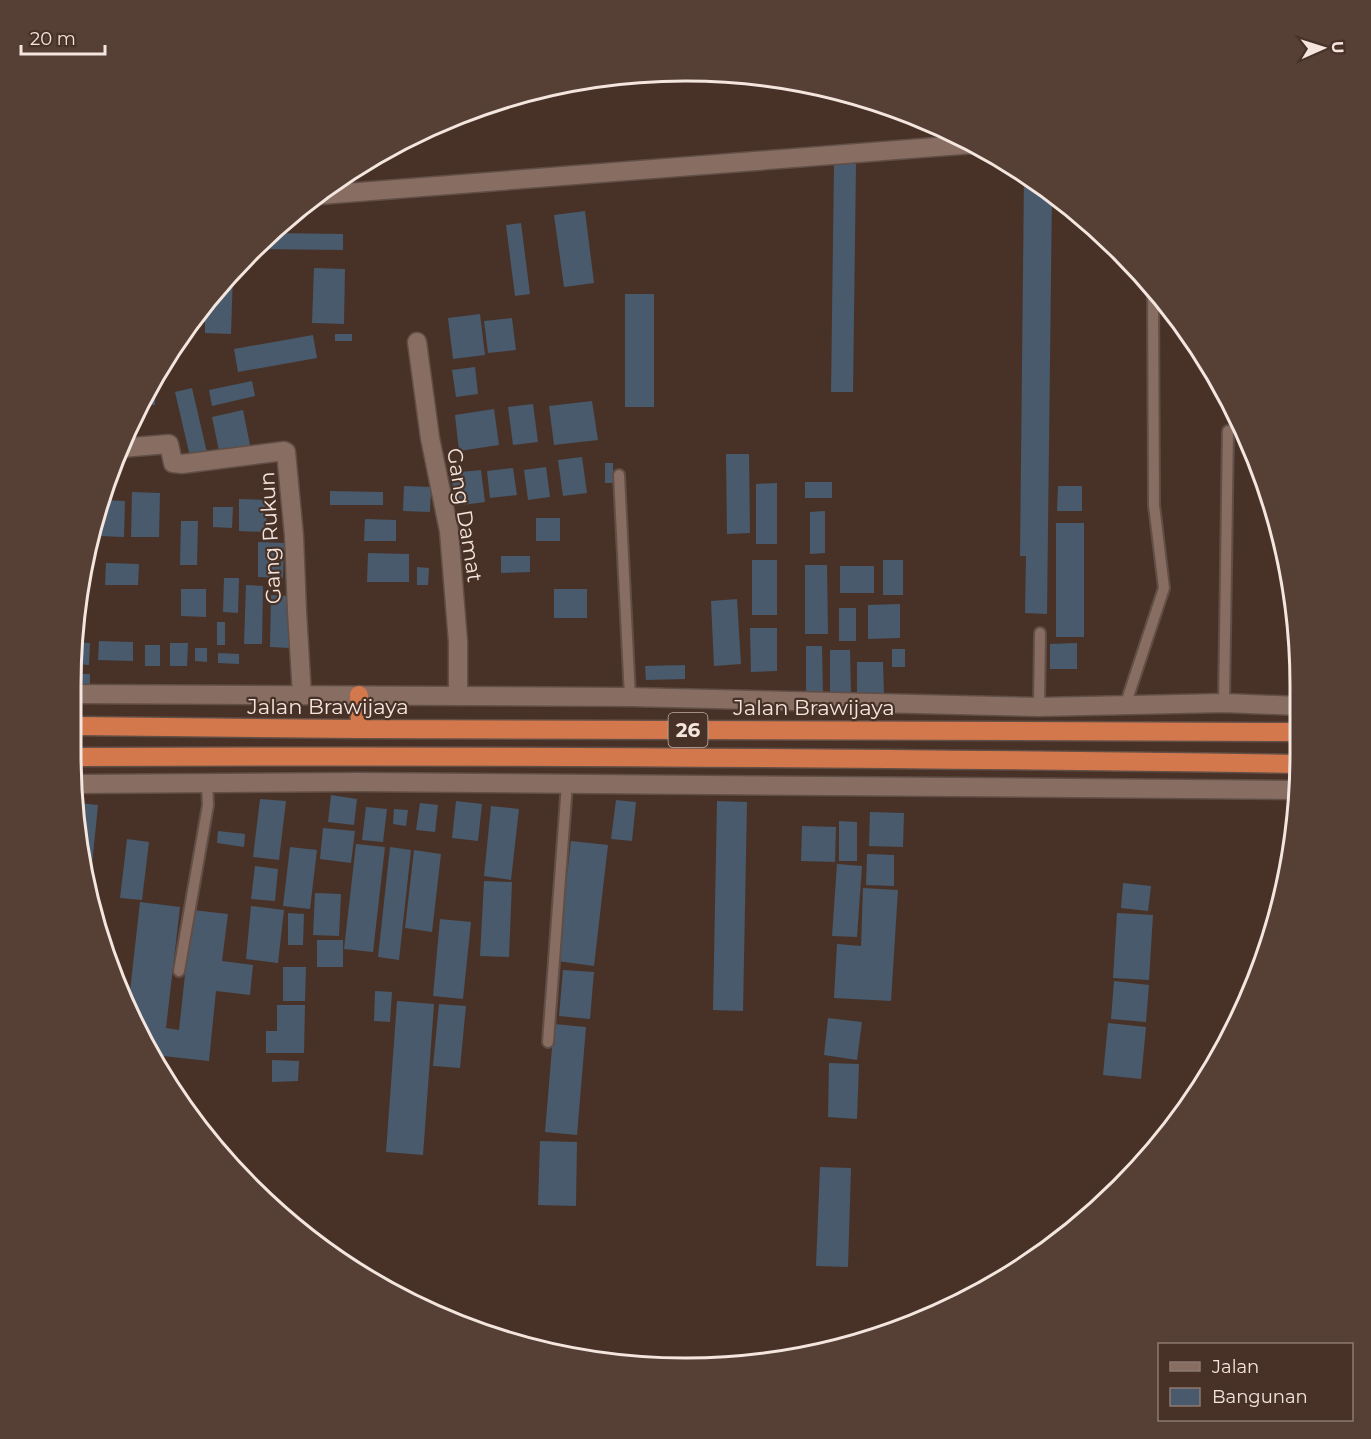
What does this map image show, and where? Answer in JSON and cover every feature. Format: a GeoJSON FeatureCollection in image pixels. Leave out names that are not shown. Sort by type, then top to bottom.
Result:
{"type":"FeatureCollection","features":[{"type":"Feature","properties":{"kind":"highway"},"geometry":{"type":"LineString","coordinates":[[359,695],[360,729]]}},
{"type":"Feature","properties":{"kind":"highway","name":"Jalan Brawijaya"},"geometry":{"type":"LineString","coordinates":[[81,726],[1290,732]]}},
{"type":"Feature","properties":{"kind":"highway","name":"26"},"geometry":{"type":"LineString","coordinates":[[81,757],[961,759],[1290,764]]}},
{"type":"Feature","properties":{"kind":"street"},"geometry":{"type":"LineString","coordinates":[[335,194],[957,145]]}},
{"type":"Feature","properties":{"kind":"street","name":"Gang Damat"},"geometry":{"type":"LineString","coordinates":[[417,342],[430,438],[449,531],[458,642],[458,696]]}},
{"type":"Feature","properties":{"kind":"street","name":"Gang Rukun"},"geometry":{"type":"LineString","coordinates":[[130,447],[169,444],[173,463],[182,464],[286,452],[294,536],[302,695]]}},
{"type":"Feature","properties":{"kind":"street"},"geometry":{"type":"LineString","coordinates":[[81,694],[630,697],[1039,707],[1224,703],[1290,706]]}},
{"type":"Feature","properties":{"kind":"street"},"geometry":{"type":"LineString","coordinates":[[82,784],[358,782],[1289,789]]}},
{"type":"Feature","properties":{"kind":"lane"},"geometry":{"type":"LineString","coordinates":[[1125,706],[1164,588],[1154,505],[1153,303]]}},
{"type":"Feature","properties":{"kind":"lane"},"geometry":{"type":"LineString","coordinates":[[1224,703],[1228,431]]}},
{"type":"Feature","properties":{"kind":"lane"},"geometry":{"type":"LineString","coordinates":[[619,475],[630,697]]}},
{"type":"Feature","properties":{"kind":"lane"},"geometry":{"type":"LineString","coordinates":[[1039,707],[1040,633]]}},
{"type":"Feature","properties":{"kind":"lane"},"geometry":{"type":"LineString","coordinates":[[179,971],[208,805],[207,783]]}},
{"type":"Feature","properties":{"kind":"lane"},"geometry":{"type":"LineString","coordinates":[[548,1042],[567,784]]}},
{"type":"Feature","properties":{"kind":"building"},"geometry":{"type":"Polygon","coordinates":[[[834,164],[856,164],[853,392],[831,392],[834,164]]]}},
{"type":"Feature","properties":{"kind":"building"},"geometry":{"type":"Polygon","coordinates":[[[1024,185],[1052,205],[1047,614],[1025,613],[1026,556],[1020,556],[1024,185]]]}},
{"type":"Feature","properties":{"kind":"building"},"geometry":{"type":"Polygon","coordinates":[[[585,211],[594,283],[564,287],[554,215],[585,211]]]}},
{"type":"Feature","properties":{"kind":"building"},"geometry":{"type":"Polygon","coordinates":[[[521,223],[530,294],[515,296],[506,225],[521,223]]]}},
{"type":"Feature","properties":{"kind":"building"},"geometry":{"type":"Polygon","coordinates":[[[285,233],[343,234],[343,250],[268,249],[285,233]]]}},
{"type":"Feature","properties":{"kind":"building"},"geometry":{"type":"Polygon","coordinates":[[[314,268],[345,269],[344,324],[312,323],[314,268]]]}},
{"type":"Feature","properties":{"kind":"building"},"geometry":{"type":"Polygon","coordinates":[[[233,285],[231,334],[205,333],[205,319],[233,285]]]}},
{"type":"Feature","properties":{"kind":"building"},"geometry":{"type":"Polygon","coordinates":[[[625,294],[654,294],[654,407],[625,407],[625,294]]]}},
{"type":"Feature","properties":{"kind":"building"},"geometry":{"type":"Polygon","coordinates":[[[480,314],[485,355],[453,359],[448,318],[480,314]]]}},
{"type":"Feature","properties":{"kind":"building"},"geometry":{"type":"Polygon","coordinates":[[[512,318],[516,350],[488,353],[484,321],[512,318]]]}},
{"type":"Feature","properties":{"kind":"building"},"geometry":{"type":"Polygon","coordinates":[[[335,334],[352,334],[352,341],[335,341],[335,334]]]}},
{"type":"Feature","properties":{"kind":"building"},"geometry":{"type":"Polygon","coordinates":[[[313,335],[317,358],[238,372],[234,349],[313,335]]]}},
{"type":"Feature","properties":{"kind":"building"},"geometry":{"type":"Polygon","coordinates":[[[475,367],[478,394],[456,397],[452,370],[475,367]]]}},
{"type":"Feature","properties":{"kind":"building"},"geometry":{"type":"Polygon","coordinates":[[[252,381],[255,396],[212,406],[209,390],[252,381]]]}},
{"type":"Feature","properties":{"kind":"building"},"geometry":{"type":"Polygon","coordinates":[[[192,388],[208,457],[191,461],[175,392],[192,388]]]}},
{"type":"Feature","properties":{"kind":"building"},"geometry":{"type":"Polygon","coordinates":[[[155,395],[155,405],[150,405],[155,395]]]}},
{"type":"Feature","properties":{"kind":"building"},"geometry":{"type":"Polygon","coordinates":[[[592,401],[598,440],[554,445],[549,406],[592,401]]]}},
{"type":"Feature","properties":{"kind":"building"},"geometry":{"type":"Polygon","coordinates":[[[533,404],[538,442],[513,445],[508,407],[533,404]]]}},
{"type":"Feature","properties":{"kind":"building"},"geometry":{"type":"Polygon","coordinates":[[[494,409],[499,445],[459,451],[455,415],[494,409]]]}},
{"type":"Feature","properties":{"kind":"building"},"geometry":{"type":"Polygon","coordinates":[[[243,410],[251,450],[220,456],[212,417],[243,410]]]}},
{"type":"Feature","properties":{"kind":"building"},"geometry":{"type":"Polygon","coordinates":[[[726,454],[749,454],[750,533],[727,534],[726,454]]]}},
{"type":"Feature","properties":{"kind":"building"},"geometry":{"type":"Polygon","coordinates":[[[582,457],[587,493],[563,496],[558,460],[582,457]]]}},
{"type":"Feature","properties":{"kind":"building"},"geometry":{"type":"Polygon","coordinates":[[[605,463],[613,463],[613,483],[605,483],[605,463]]]}},
{"type":"Feature","properties":{"kind":"building"},"geometry":{"type":"Polygon","coordinates":[[[546,467],[550,497],[528,500],[524,470],[546,467]]]}},
{"type":"Feature","properties":{"kind":"building"},"geometry":{"type":"Polygon","coordinates":[[[513,468],[517,495],[490,498],[487,471],[513,468]]]}},
{"type":"Feature","properties":{"kind":"building"},"geometry":{"type":"Polygon","coordinates":[[[481,470],[485,502],[455,506],[451,473],[481,470]]]}},
{"type":"Feature","properties":{"kind":"building"},"geometry":{"type":"Polygon","coordinates":[[[805,482],[832,482],[832,498],[805,498],[805,482]]]}},
{"type":"Feature","properties":{"kind":"building"},"geometry":{"type":"Polygon","coordinates":[[[777,483],[777,544],[756,544],[756,484],[777,483]]]}},
{"type":"Feature","properties":{"kind":"building"},"geometry":{"type":"Polygon","coordinates":[[[404,486],[431,487],[430,512],[403,511],[404,486]]]}},
{"type":"Feature","properties":{"kind":"building"},"geometry":{"type":"Polygon","coordinates":[[[1058,486],[1082,486],[1082,511],[1057,511],[1058,486]]]}},
{"type":"Feature","properties":{"kind":"building"},"geometry":{"type":"Polygon","coordinates":[[[330,491],[383,492],[383,505],[330,505],[330,491]]]}},
{"type":"Feature","properties":{"kind":"building"},"geometry":{"type":"Polygon","coordinates":[[[132,492],[160,493],[159,537],[131,537],[132,492]]]}},
{"type":"Feature","properties":{"kind":"building"},"geometry":{"type":"Polygon","coordinates":[[[239,499],[267,500],[266,532],[239,531],[239,499]]]}},
{"type":"Feature","properties":{"kind":"building"},"geometry":{"type":"Polygon","coordinates":[[[110,500],[125,501],[124,537],[100,536],[110,500]]]}},
{"type":"Feature","properties":{"kind":"building"},"geometry":{"type":"Polygon","coordinates":[[[213,507],[233,507],[232,528],[213,527],[213,507]]]}},
{"type":"Feature","properties":{"kind":"building"},"geometry":{"type":"Polygon","coordinates":[[[825,511],[825,553],[810,554],[810,512],[825,511]]]}},
{"type":"Feature","properties":{"kind":"building"},"geometry":{"type":"Polygon","coordinates":[[[536,518],[560,518],[560,541],[536,541],[536,518]]]}},
{"type":"Feature","properties":{"kind":"building"},"geometry":{"type":"Polygon","coordinates":[[[365,519],[396,520],[396,541],[364,541],[365,519]]]}},
{"type":"Feature","properties":{"kind":"building"},"geometry":{"type":"Polygon","coordinates":[[[181,521],[198,521],[197,565],[180,565],[181,521]]]}},
{"type":"Feature","properties":{"kind":"building"},"geometry":{"type":"Polygon","coordinates":[[[1056,523],[1084,523],[1084,637],[1056,637],[1056,523]]]}},
{"type":"Feature","properties":{"kind":"building"},"geometry":{"type":"Polygon","coordinates":[[[258,542],[284,543],[283,578],[258,577],[258,542]]]}},
{"type":"Feature","properties":{"kind":"building"},"geometry":{"type":"Polygon","coordinates":[[[368,553],[409,554],[409,582],[367,582],[368,553]]]}},
{"type":"Feature","properties":{"kind":"building"},"geometry":{"type":"Polygon","coordinates":[[[501,556],[530,556],[530,572],[501,573],[501,556]]]}},
{"type":"Feature","properties":{"kind":"building"},"geometry":{"type":"Polygon","coordinates":[[[752,560],[777,560],[777,615],[752,615],[752,560]]]}},
{"type":"Feature","properties":{"kind":"building"},"geometry":{"type":"Polygon","coordinates":[[[883,560],[903,560],[903,595],[883,595],[883,560]]]}},
{"type":"Feature","properties":{"kind":"building"},"geometry":{"type":"Polygon","coordinates":[[[106,563],[139,564],[138,585],[105,585],[106,563]]]}},
{"type":"Feature","properties":{"kind":"building"},"geometry":{"type":"Polygon","coordinates":[[[805,565],[827,565],[828,634],[805,634],[805,565]]]}},
{"type":"Feature","properties":{"kind":"building"},"geometry":{"type":"Polygon","coordinates":[[[840,566],[874,566],[874,593],[840,593],[840,566]]]}},
{"type":"Feature","properties":{"kind":"building"},"geometry":{"type":"Polygon","coordinates":[[[417,567],[429,568],[428,585],[417,585],[417,567]]]}},
{"type":"Feature","properties":{"kind":"building"},"geometry":{"type":"Polygon","coordinates":[[[224,578],[239,578],[238,613],[223,612],[224,578]]]}},
{"type":"Feature","properties":{"kind":"building"},"geometry":{"type":"Polygon","coordinates":[[[246,585],[263,586],[262,644],[244,644],[246,585]]]}},
{"type":"Feature","properties":{"kind":"building"},"geometry":{"type":"Polygon","coordinates":[[[181,589],[206,589],[206,617],[181,616],[181,589]]]}},
{"type":"Feature","properties":{"kind":"building"},"geometry":{"type":"Polygon","coordinates":[[[554,589],[587,589],[587,618],[554,618],[554,589]]]}},
{"type":"Feature","properties":{"kind":"building"},"geometry":{"type":"Polygon","coordinates":[[[271,595],[291,596],[290,648],[270,647],[271,595]]]}},
{"type":"Feature","properties":{"kind":"building"},"geometry":{"type":"Polygon","coordinates":[[[737,599],[741,664],[714,666],[711,601],[737,599]]]}},
{"type":"Feature","properties":{"kind":"building"},"geometry":{"type":"Polygon","coordinates":[[[900,604],[900,638],[868,639],[868,605],[900,604]]]}},
{"type":"Feature","properties":{"kind":"building"},"geometry":{"type":"Polygon","coordinates":[[[839,608],[856,608],[856,641],[839,641],[839,608]]]}},
{"type":"Feature","properties":{"kind":"building"},"geometry":{"type":"Polygon","coordinates":[[[217,622],[225,622],[225,645],[217,645],[217,622]]]}},
{"type":"Feature","properties":{"kind":"building"},"geometry":{"type":"Polygon","coordinates":[[[750,628],[777,628],[777,671],[751,672],[750,628]]]}},
{"type":"Feature","properties":{"kind":"building"},"geometry":{"type":"Polygon","coordinates":[[[99,641],[133,642],[133,661],[98,660],[99,641]]]}},
{"type":"Feature","properties":{"kind":"building"},"geometry":{"type":"Polygon","coordinates":[[[82,643],[90,643],[89,665],[82,665],[82,643]]]}},
{"type":"Feature","properties":{"kind":"building"},"geometry":{"type":"Polygon","coordinates":[[[170,643],[188,643],[187,666],[170,666],[170,643]]]}},
{"type":"Feature","properties":{"kind":"building"},"geometry":{"type":"Polygon","coordinates":[[[1077,643],[1077,669],[1050,669],[1050,644],[1077,643]]]}},
{"type":"Feature","properties":{"kind":"building"},"geometry":{"type":"Polygon","coordinates":[[[145,645],[160,645],[160,666],[145,666],[145,645]]]}},
{"type":"Feature","properties":{"kind":"building"},"geometry":{"type":"Polygon","coordinates":[[[806,646],[822,646],[823,694],[806,693],[806,646]]]}},
{"type":"Feature","properties":{"kind":"building"},"geometry":{"type":"Polygon","coordinates":[[[195,648],[207,648],[207,662],[195,661],[195,648]]]}},
{"type":"Feature","properties":{"kind":"building"},"geometry":{"type":"Polygon","coordinates":[[[892,649],[905,649],[905,667],[892,667],[892,649]]]}},
{"type":"Feature","properties":{"kind":"building"},"geometry":{"type":"Polygon","coordinates":[[[830,650],[850,650],[851,694],[830,694],[830,650]]]}},
{"type":"Feature","properties":{"kind":"building"},"geometry":{"type":"Polygon","coordinates":[[[218,653],[239,654],[239,664],[218,663],[218,653]]]}},
{"type":"Feature","properties":{"kind":"building"},"geometry":{"type":"Polygon","coordinates":[[[857,662],[883,662],[884,694],[857,694],[857,662]]]}},
{"type":"Feature","properties":{"kind":"building"},"geometry":{"type":"Polygon","coordinates":[[[685,665],[685,679],[646,680],[645,666],[685,665]]]}},
{"type":"Feature","properties":{"kind":"building"},"geometry":{"type":"Polygon","coordinates":[[[81,674],[90,674],[90,686],[81,686],[81,674]]]}},
{"type":"Feature","properties":{"kind":"building"},"geometry":{"type":"Polygon","coordinates":[[[331,795],[357,799],[354,825],[328,822],[331,795]]]}},
{"type":"Feature","properties":{"kind":"building"},"geometry":{"type":"Polygon","coordinates":[[[260,799],[286,801],[279,860],[253,857],[260,799]]]}},
{"type":"Feature","properties":{"kind":"building"},"geometry":{"type":"Polygon","coordinates":[[[616,800],[636,802],[632,841],[611,839],[616,800]]]}},
{"type":"Feature","properties":{"kind":"building"},"geometry":{"type":"Polygon","coordinates":[[[456,801],[482,804],[478,841],[452,838],[456,801]]]}},
{"type":"Feature","properties":{"kind":"building"},"geometry":{"type":"Polygon","coordinates":[[[717,801],[747,802],[743,1011],[713,1010],[717,801]]]}},
{"type":"Feature","properties":{"kind":"building"},"geometry":{"type":"Polygon","coordinates":[[[83,803],[98,805],[92,865],[86,832],[83,803]]]}},
{"type":"Feature","properties":{"kind":"building"},"geometry":{"type":"Polygon","coordinates":[[[420,803],[438,805],[435,832],[416,830],[420,803]]]}},
{"type":"Feature","properties":{"kind":"building"},"geometry":{"type":"Polygon","coordinates":[[[491,806],[519,809],[511,880],[484,876],[491,806]]]}},
{"type":"Feature","properties":{"kind":"building"},"geometry":{"type":"Polygon","coordinates":[[[366,807],[387,809],[383,842],[362,840],[366,807]]]}},
{"type":"Feature","properties":{"kind":"building"},"geometry":{"type":"Polygon","coordinates":[[[394,809],[408,810],[406,826],[393,824],[394,809]]]}},
{"type":"Feature","properties":{"kind":"building"},"geometry":{"type":"Polygon","coordinates":[[[870,812],[904,813],[903,847],[869,846],[870,812]]]}},
{"type":"Feature","properties":{"kind":"building"},"geometry":{"type":"Polygon","coordinates":[[[839,821],[857,822],[857,861],[839,861],[839,821]]]}},
{"type":"Feature","properties":{"kind":"building"},"geometry":{"type":"Polygon","coordinates":[[[802,826],[836,827],[835,862],[801,861],[802,826]]]}},
{"type":"Feature","properties":{"kind":"building"},"geometry":{"type":"Polygon","coordinates":[[[323,828],[355,831],[351,863],[320,859],[323,828]]]}},
{"type":"Feature","properties":{"kind":"building"},"geometry":{"type":"Polygon","coordinates":[[[218,831],[245,834],[244,847],[217,843],[218,831]]]}},
{"type":"Feature","properties":{"kind":"building"},"geometry":{"type":"Polygon","coordinates":[[[127,839],[149,842],[142,900],[120,898],[127,839]]]}},
{"type":"Feature","properties":{"kind":"building"},"geometry":{"type":"Polygon","coordinates":[[[571,841],[608,845],[594,966],[557,961],[571,841]]]}},
{"type":"Feature","properties":{"kind":"building"},"geometry":{"type":"Polygon","coordinates":[[[356,844],[385,847],[373,952],[344,949],[356,844]]]}},
{"type":"Feature","properties":{"kind":"building"},"geometry":{"type":"Polygon","coordinates":[[[290,847],[317,850],[310,909],[283,906],[290,847]]]}},
{"type":"Feature","properties":{"kind":"building"},"geometry":{"type":"Polygon","coordinates":[[[390,847],[411,850],[399,960],[378,957],[390,847]]]}},
{"type":"Feature","properties":{"kind":"building"},"geometry":{"type":"Polygon","coordinates":[[[414,850],[441,854],[432,932],[405,928],[414,850]]]}},
{"type":"Feature","properties":{"kind":"building"},"geometry":{"type":"Polygon","coordinates":[[[867,854],[894,855],[894,886],[866,885],[867,854]]]}},
{"type":"Feature","properties":{"kind":"building"},"geometry":{"type":"Polygon","coordinates":[[[837,864],[862,866],[857,937],[832,936],[837,864]]]}},
{"type":"Feature","properties":{"kind":"building"},"geometry":{"type":"Polygon","coordinates":[[[255,866],[278,869],[275,901],[251,899],[255,866]]]}},
{"type":"Feature","properties":{"kind":"building"},"geometry":{"type":"Polygon","coordinates":[[[484,881],[512,882],[509,957],[480,956],[484,881]]]}},
{"type":"Feature","properties":{"kind":"building"},"geometry":{"type":"Polygon","coordinates":[[[1123,883],[1151,886],[1148,911],[1121,908],[1123,883]]]}},
{"type":"Feature","properties":{"kind":"building"},"geometry":{"type":"Polygon","coordinates":[[[863,888],[898,890],[891,1001],[834,998],[837,944],[861,946],[863,888]]]}},
{"type":"Feature","properties":{"kind":"building"},"geometry":{"type":"Polygon","coordinates":[[[315,893],[341,894],[339,936],[313,935],[315,893]]]}},
{"type":"Feature","properties":{"kind":"building"},"geometry":{"type":"Polygon","coordinates":[[[140,902],[180,907],[166,1028],[179,1030],[192,910],[228,914],[222,961],[253,965],[250,995],[216,991],[209,1061],[162,1056],[130,992],[140,902]]]}},
{"type":"Feature","properties":{"kind":"building"},"geometry":{"type":"Polygon","coordinates":[[[251,906],[284,910],[278,963],[246,959],[251,906]]]}},
{"type":"Feature","properties":{"kind":"building"},"geometry":{"type":"Polygon","coordinates":[[[288,913],[304,914],[303,945],[288,945],[288,913]]]}},
{"type":"Feature","properties":{"kind":"building"},"geometry":{"type":"Polygon","coordinates":[[[1117,913],[1153,915],[1149,980],[1113,978],[1117,913]]]}},
{"type":"Feature","properties":{"kind":"building"},"geometry":{"type":"Polygon","coordinates":[[[440,919],[471,922],[463,999],[433,996],[440,919]]]}},
{"type":"Feature","properties":{"kind":"building"},"geometry":{"type":"Polygon","coordinates":[[[317,940],[343,940],[343,967],[317,967],[317,940]]]}},
{"type":"Feature","properties":{"kind":"building"},"geometry":{"type":"Polygon","coordinates":[[[283,967],[306,967],[305,1001],[283,1001],[283,967]]]}},
{"type":"Feature","properties":{"kind":"building"},"geometry":{"type":"Polygon","coordinates":[[[563,970],[594,972],[590,1019],[559,1016],[563,970]]]}},
{"type":"Feature","properties":{"kind":"building"},"geometry":{"type":"Polygon","coordinates":[[[1114,981],[1149,985],[1146,1022],[1111,1019],[1114,981]]]}},
{"type":"Feature","properties":{"kind":"building"},"geometry":{"type":"Polygon","coordinates":[[[375,991],[392,992],[390,1022],[374,1021],[375,991]]]}},
{"type":"Feature","properties":{"kind":"building"},"geometry":{"type":"Polygon","coordinates":[[[397,1001],[434,1004],[423,1155],[386,1152],[397,1001]]]}},
{"type":"Feature","properties":{"kind":"building"},"geometry":{"type":"Polygon","coordinates":[[[439,1004],[466,1006],[460,1068],[433,1066],[439,1004]]]}},
{"type":"Feature","properties":{"kind":"building"},"geometry":{"type":"Polygon","coordinates":[[[277,1005],[305,1005],[304,1053],[266,1053],[266,1031],[277,1031],[277,1005]]]}},
{"type":"Feature","properties":{"kind":"building"},"geometry":{"type":"Polygon","coordinates":[[[828,1018],[862,1022],[857,1060],[824,1055],[828,1018]]]}},
{"type":"Feature","properties":{"kind":"building"},"geometry":{"type":"Polygon","coordinates":[[[1108,1023],[1146,1027],[1141,1079],[1103,1075],[1108,1023]]]}},
{"type":"Feature","properties":{"kind":"building"},"geometry":{"type":"Polygon","coordinates":[[[554,1024],[586,1027],[577,1135],[545,1132],[554,1024]]]}},
{"type":"Feature","properties":{"kind":"building"},"geometry":{"type":"Polygon","coordinates":[[[272,1060],[299,1061],[298,1081],[272,1082],[272,1060]]]}},
{"type":"Feature","properties":{"kind":"building"},"geometry":{"type":"Polygon","coordinates":[[[829,1063],[859,1064],[857,1119],[828,1117],[829,1063]]]}},
{"type":"Feature","properties":{"kind":"building"},"geometry":{"type":"Polygon","coordinates":[[[540,1141],[577,1142],[576,1206],[538,1205],[540,1141]]]}},
{"type":"Feature","properties":{"kind":"building"},"geometry":{"type":"Polygon","coordinates":[[[820,1167],[851,1168],[848,1267],[816,1266],[820,1167]]]}}]}
